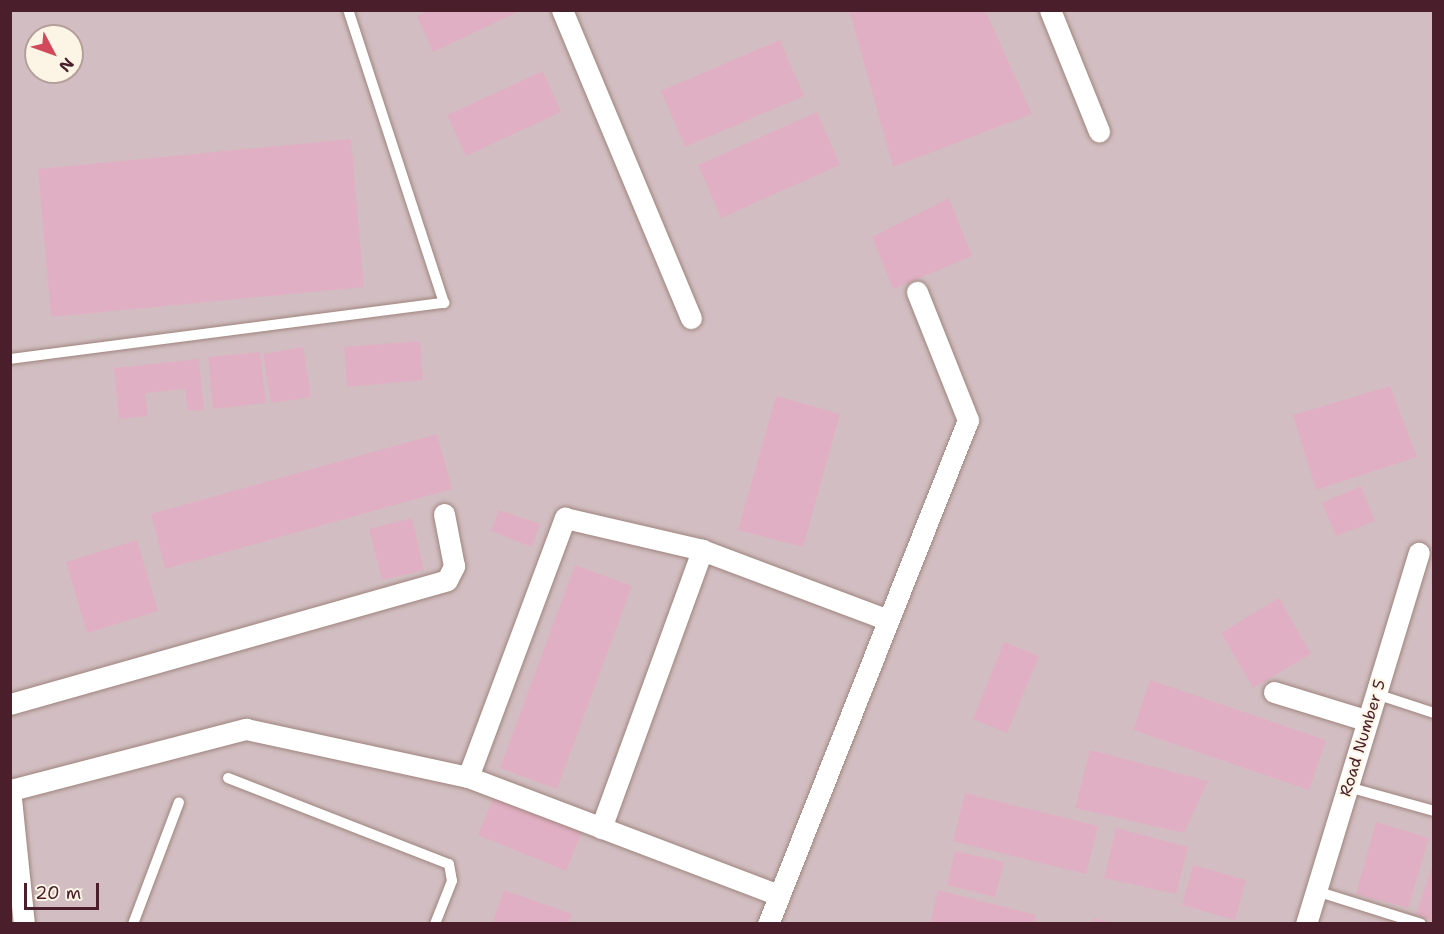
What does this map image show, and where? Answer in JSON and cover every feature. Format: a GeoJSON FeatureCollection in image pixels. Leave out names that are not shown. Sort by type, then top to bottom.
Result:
{"type":"FeatureCollection","features":[{"type":"Feature","properties":{"kind":"street"},"geometry":{"type":"LineString","coordinates":[[562,10],[691,318]]}},
{"type":"Feature","properties":{"kind":"street"},"geometry":{"type":"LineString","coordinates":[[1050,10],[1099,131]]}},
{"type":"Feature","properties":{"kind":"street"},"geometry":{"type":"LineString","coordinates":[[768,924],[968,420],[917,292]]}},
{"type":"Feature","properties":{"kind":"street"},"geometry":{"type":"LineString","coordinates":[[10,704],[447,580],[454,566],[444,514]]}},
{"type":"Feature","properties":{"kind":"street"},"geometry":{"type":"LineString","coordinates":[[468,777],[566,518],[702,550],[888,620]]}},
{"type":"Feature","properties":{"kind":"street"},"geometry":{"type":"LineString","coordinates":[[601,828],[702,550]]}},
{"type":"Feature","properties":{"kind":"street","name":"Road Number 5"},"geometry":{"type":"LineString","coordinates":[[1306,924],[1419,553]]}},
{"type":"Feature","properties":{"kind":"street"},"geometry":{"type":"LineString","coordinates":[[1274,692],[1368,721]]}},
{"type":"Feature","properties":{"kind":"street"},"geometry":{"type":"LineString","coordinates":[[24,924],[11,789],[246,729],[468,777],[779,895]]}},
{"type":"Feature","properties":{"kind":"lane"},"geometry":{"type":"LineString","coordinates":[[10,359],[444,303],[348,10]]}},
{"type":"Feature","properties":{"kind":"lane"},"geometry":{"type":"LineString","coordinates":[[1376,694],[1434,713]]}},
{"type":"Feature","properties":{"kind":"lane"},"geometry":{"type":"LineString","coordinates":[[228,778],[449,864],[452,881],[435,924]]}},
{"type":"Feature","properties":{"kind":"lane"},"geometry":{"type":"LineString","coordinates":[[1348,787],[1434,811]]}},
{"type":"Feature","properties":{"kind":"lane"},"geometry":{"type":"LineString","coordinates":[[133,924],[179,802]]}},
{"type":"Feature","properties":{"kind":"lane"},"geometry":{"type":"LineString","coordinates":[[1316,891],[1421,924]]}},
{"type":"Feature","properties":{"kind":"shaded area"},"geometry":{"type":"Polygon","coordinates":[[[11,11],[1433,11],[1433,923],[11,923],[11,11]]]}},
{"type":"Feature","properties":{"kind":"building"},"geometry":{"type":"Polygon","coordinates":[[[430,10],[522,10],[433,52],[417,16],[430,10]]]}},
{"type":"Feature","properties":{"kind":"building"},"geometry":{"type":"Polygon","coordinates":[[[849,10],[985,10],[1032,114],[893,167],[849,10]]]}},
{"type":"Feature","properties":{"kind":"building"},"geometry":{"type":"Polygon","coordinates":[[[780,40],[804,96],[685,147],[661,91],[780,40]]]}},
{"type":"Feature","properties":{"kind":"building"},"geometry":{"type":"Polygon","coordinates":[[[543,71],[561,112],[466,156],[447,115],[543,71]]]}},
{"type":"Feature","properties":{"kind":"building"},"geometry":{"type":"Polygon","coordinates":[[[817,112],[840,165],[721,218],[698,165],[817,112]]]}},
{"type":"Feature","properties":{"kind":"building"},"geometry":{"type":"Polygon","coordinates":[[[351,139],[364,287],[51,317],[38,169],[351,139]]]}},
{"type":"Feature","properties":{"kind":"building"},"geometry":{"type":"Polygon","coordinates":[[[949,198],[972,256],[893,289],[872,237],[949,198]]]}},
{"type":"Feature","properties":{"kind":"building"},"geometry":{"type":"Polygon","coordinates":[[[420,341],[423,380],[347,387],[344,347],[420,341]]]}},
{"type":"Feature","properties":{"kind":"building"},"geometry":{"type":"Polygon","coordinates":[[[303,347],[311,397],[271,403],[263,354],[303,347]]]}},
{"type":"Feature","properties":{"kind":"building"},"geometry":{"type":"Polygon","coordinates":[[[260,352],[266,403],[213,409],[208,357],[260,352]]]}},
{"type":"Feature","properties":{"kind":"building"},"geometry":{"type":"Polygon","coordinates":[[[199,359],[204,410],[188,411],[185,389],[145,393],[148,416],[119,419],[114,368],[199,359]]]}},
{"type":"Feature","properties":{"kind":"building"},"geometry":{"type":"Polygon","coordinates":[[[1390,386],[1417,457],[1316,490],[1293,415],[1390,386]]]}},
{"type":"Feature","properties":{"kind":"building"},"geometry":{"type":"Polygon","coordinates":[[[776,396],[840,414],[803,547],[738,530],[776,396]]]}},
{"type":"Feature","properties":{"kind":"building"},"geometry":{"type":"Polygon","coordinates":[[[437,434],[452,489],[165,569],[151,514],[437,434]]]}},
{"type":"Feature","properties":{"kind":"building"},"geometry":{"type":"Polygon","coordinates":[[[1361,486],[1375,521],[1336,536],[1322,503],[1361,486]]]}},
{"type":"Feature","properties":{"kind":"building"},"geometry":{"type":"Polygon","coordinates":[[[499,510],[540,524],[532,547],[491,531],[499,510]]]}},
{"type":"Feature","properties":{"kind":"building"},"geometry":{"type":"Polygon","coordinates":[[[412,518],[424,570],[382,580],[369,529],[412,518]]]}},
{"type":"Feature","properties":{"kind":"building"},"geometry":{"type":"Polygon","coordinates":[[[137,540],[158,611],[87,633],[66,562],[137,540]]]}},
{"type":"Feature","properties":{"kind":"building"},"geometry":{"type":"Polygon","coordinates":[[[575,565],[632,586],[557,789],[500,768],[575,565]]]}},
{"type":"Feature","properties":{"kind":"building"},"geometry":{"type":"Polygon","coordinates":[[[1279,598],[1311,654],[1253,688],[1221,633],[1279,598]]]}},
{"type":"Feature","properties":{"kind":"building"},"geometry":{"type":"Polygon","coordinates":[[[1004,642],[1039,656],[1007,733],[973,719],[1004,642]]]}},
{"type":"Feature","properties":{"kind":"building"},"geometry":{"type":"Polygon","coordinates":[[[1150,680],[1326,740],[1309,790],[1133,730],[1150,680]]]}},
{"type":"Feature","properties":{"kind":"building"},"geometry":{"type":"Polygon","coordinates":[[[1090,750],[1208,781],[1184,833],[1075,808],[1090,750]]]}},
{"type":"Feature","properties":{"kind":"building"},"geometry":{"type":"Polygon","coordinates":[[[965,793],[1098,826],[1086,874],[953,841],[965,793]]]}},
{"type":"Feature","properties":{"kind":"building"},"geometry":{"type":"Polygon","coordinates":[[[494,797],[582,832],[566,871],[478,835],[494,797]]]}},
{"type":"Feature","properties":{"kind":"building"},"geometry":{"type":"Polygon","coordinates":[[[1376,822],[1429,838],[1408,908],[1356,894],[1376,822]]]}},
{"type":"Feature","properties":{"kind":"building"},"geometry":{"type":"Polygon","coordinates":[[[1116,828],[1188,847],[1176,894],[1104,878],[1116,828]]]}},
{"type":"Feature","properties":{"kind":"building"},"geometry":{"type":"Polygon","coordinates":[[[955,851],[1004,862],[995,897],[947,885],[955,851]]]}},
{"type":"Feature","properties":{"kind":"building"},"geometry":{"type":"Polygon","coordinates":[[[1434,863],[1434,921],[1416,915],[1434,863]]]}},
{"type":"Feature","properties":{"kind":"building"},"geometry":{"type":"Polygon","coordinates":[[[1193,865],[1246,880],[1235,920],[1182,905],[1193,865]]]}},
{"type":"Feature","properties":{"kind":"building"},"geometry":{"type":"Polygon","coordinates":[[[504,890],[572,914],[568,924],[492,924],[504,890]]]}},
{"type":"Feature","properties":{"kind":"building"},"geometry":{"type":"Polygon","coordinates":[[[938,890],[1036,915],[1034,924],[930,924],[938,890]]]}},
{"type":"Feature","properties":{"kind":"building"},"geometry":{"type":"Polygon","coordinates":[[[1094,918],[1112,923],[1112,924],[1092,924],[1094,918]]]}}]}
